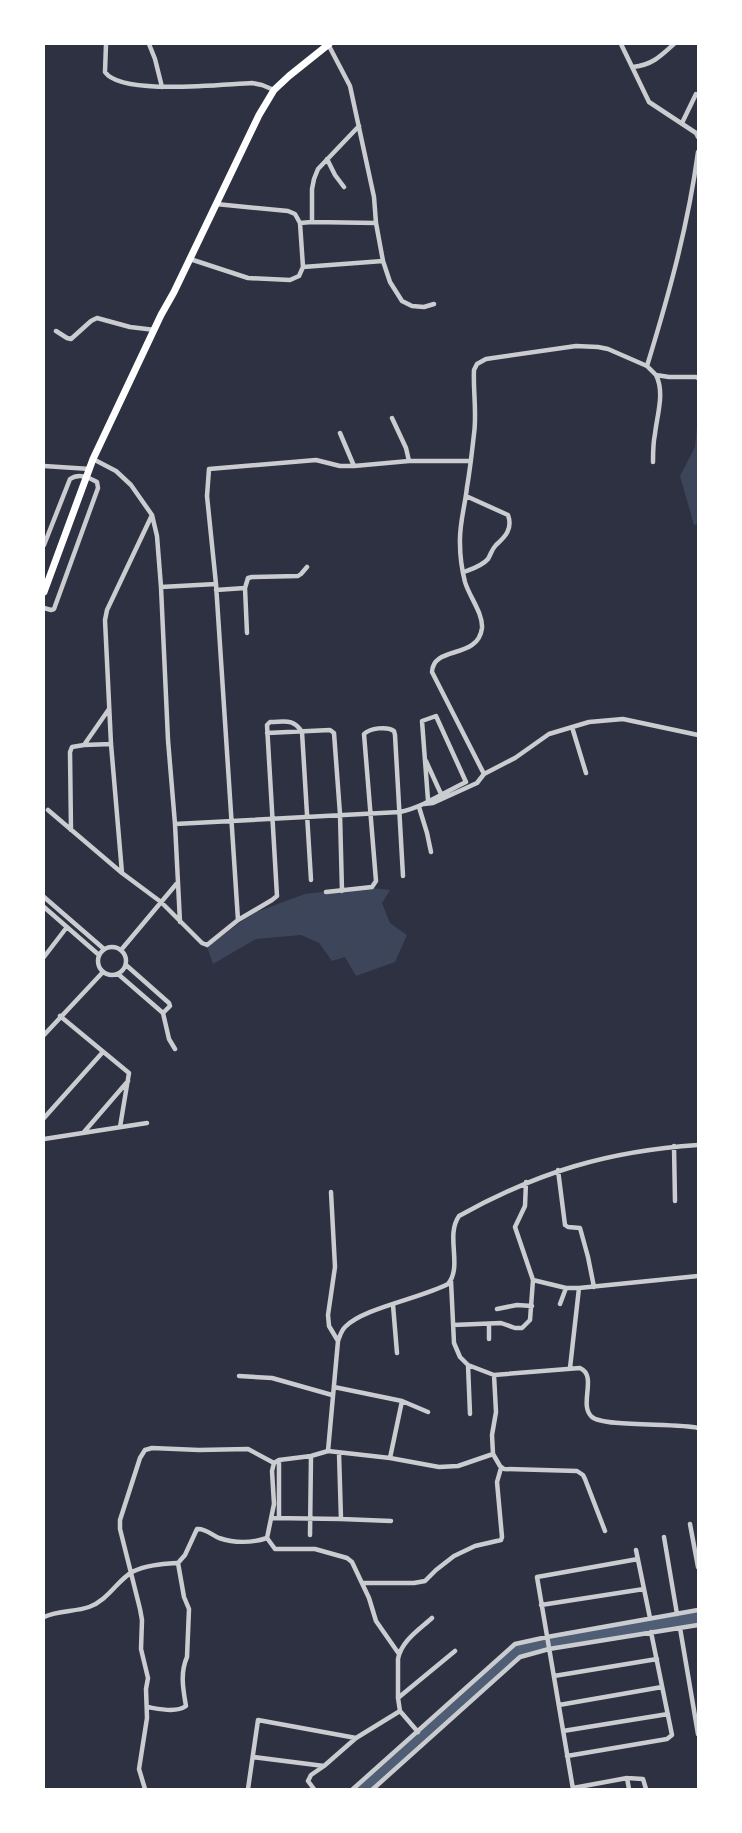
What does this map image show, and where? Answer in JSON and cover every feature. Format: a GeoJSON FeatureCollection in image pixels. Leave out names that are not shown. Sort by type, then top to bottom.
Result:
{"type":"FeatureCollection","features":[{"type":"Feature","properties":{"kind":"main road"},"geometry":{"type":"LineString","coordinates":[[44,592],[93,460],[259,115],[274,90],[329,44]]}},
{"type":"Feature","properties":{"kind":"street"},"geometry":{"type":"LineString","coordinates":[[106,44],[104,69],[108,76],[130,85],[162,87],[252,83],[274,90]]}},
{"type":"Feature","properties":{"kind":"street"},"geometry":{"type":"LineString","coordinates":[[150,44],[162,87]]}},
{"type":"Feature","properties":{"kind":"street"},"geometry":{"type":"LineString","coordinates":[[329,44],[350,86],[374,197],[376,223],[383,261],[390,282],[402,301],[412,306],[424,307],[434,304]]}},
{"type":"Feature","properties":{"kind":"street"},"geometry":{"type":"LineString","coordinates":[[620,44],[649,102],[682,123],[696,133],[698,137]]}},
{"type":"Feature","properties":{"kind":"street"},"geometry":{"type":"LineString","coordinates":[[633,68],[658,60],[674,44]]}},
{"type":"Feature","properties":{"kind":"street"},"geometry":{"type":"LineString","coordinates":[[682,123],[696,94]]}},
{"type":"Feature","properties":{"kind":"street"},"geometry":{"type":"LineString","coordinates":[[312,222],[314,179],[318,169],[359,126]]}},
{"type":"Feature","properties":{"kind":"street"},"geometry":{"type":"LineString","coordinates":[[647,366],[680,256],[698,152]]}},
{"type":"Feature","properties":{"kind":"street"},"geometry":{"type":"LineString","coordinates":[[327,158],[335,175],[344,187]]}},
{"type":"Feature","properties":{"kind":"street"},"geometry":{"type":"LineString","coordinates":[[190,259],[248,278],[290,280],[300,275],[303,266],[300,223],[294,214],[288,211],[216,204]]}},
{"type":"Feature","properties":{"kind":"street"},"geometry":{"type":"LineString","coordinates":[[300,223],[376,223]]}},
{"type":"Feature","properties":{"kind":"street"},"geometry":{"type":"LineString","coordinates":[[303,266],[383,261]]}},
{"type":"Feature","properties":{"kind":"street"},"geometry":{"type":"LineString","coordinates":[[56,332],[72,339],[91,321],[97,318],[130,327],[155,330]]}},
{"type":"Feature","properties":{"kind":"street"},"geometry":{"type":"LineString","coordinates":[[484,774],[432,672],[436,661],[474,644],[481,633],[482,623],[466,582],[460,545],[461,515],[466,496],[474,433],[474,370],[477,364],[486,359],[566,347],[598,347],[608,349],[647,366],[656,375],[659,382],[660,403],[653,462]]}},
{"type":"Feature","properties":{"kind":"street"},"geometry":{"type":"LineString","coordinates":[[656,375],[669,377],[696,376],[698,378]]}},
{"type":"Feature","properties":{"kind":"street"},"geometry":{"type":"LineString","coordinates":[[392,418],[406,448],[409,462]]}},
{"type":"Feature","properties":{"kind":"street"},"geometry":{"type":"LineString","coordinates":[[340,433],[354,466]]}},
{"type":"Feature","properties":{"kind":"street"},"geometry":{"type":"LineString","coordinates":[[93,460],[124,478],[152,515],[156,536],[161,587],[168,740],[180,922]]}},
{"type":"Feature","properties":{"kind":"street"},"geometry":{"type":"LineString","coordinates":[[238,920],[216,584],[207,496],[208,469],[316,460],[340,466],[470,461]]}},
{"type":"Feature","properties":{"kind":"street"},"geometry":{"type":"LineString","coordinates":[[44,466],[90,469]]}},
{"type":"Feature","properties":{"kind":"street"},"geometry":{"type":"LineString","coordinates":[[44,545],[70,479],[75,476],[86,476],[97,482],[98,488],[54,609],[44,608]]}},
{"type":"Feature","properties":{"kind":"street"},"geometry":{"type":"LineString","coordinates":[[464,572],[483,564],[487,560],[495,546],[507,535],[510,526],[508,515],[466,496]]}},
{"type":"Feature","properties":{"kind":"street"},"geometry":{"type":"LineString","coordinates":[[122,873],[111,744],[105,620],[107,610],[152,515]]}},
{"type":"Feature","properties":{"kind":"street"},"geometry":{"type":"LineString","coordinates":[[247,633],[245,588],[248,578],[298,576],[302,574],[307,566]]}},
{"type":"Feature","properties":{"kind":"street"},"geometry":{"type":"LineString","coordinates":[[161,587],[216,584]]}},
{"type":"Feature","properties":{"kind":"street"},"geometry":{"type":"LineString","coordinates":[[216,590],[245,588]]}},
{"type":"Feature","properties":{"kind":"street"},"geometry":{"type":"LineString","coordinates":[[84,745],[110,708]]}},
{"type":"Feature","properties":{"kind":"street"},"geometry":{"type":"LineString","coordinates":[[421,805],[466,782],[436,716],[422,721],[428,800]]}},
{"type":"Feature","properties":{"kind":"street"},"geometry":{"type":"LineString","coordinates":[[175,824],[400,812],[433,803],[477,783],[484,774],[515,758],[549,734],[596,721],[623,719],[698,736]]}},
{"type":"Feature","properties":{"kind":"street"},"geometry":{"type":"LineString","coordinates":[[48,810],[122,873],[161,902],[205,946],[210,944],[238,920],[277,896],[267,723],[295,723],[302,732],[311,880]]}},
{"type":"Feature","properties":{"kind":"street"},"geometry":{"type":"LineString","coordinates":[[572,727],[586,773]]}},
{"type":"Feature","properties":{"kind":"street"},"geometry":{"type":"LineString","coordinates":[[326,892],[372,887],[375,884],[364,734],[368,730],[389,728],[394,731],[403,876]]}},
{"type":"Feature","properties":{"kind":"street"},"geometry":{"type":"LineString","coordinates":[[267,733],[330,730],[334,733],[340,814],[342,891]]}},
{"type":"Feature","properties":{"kind":"street"},"geometry":{"type":"LineString","coordinates":[[71,830],[70,752],[74,746],[111,744]]}},
{"type":"Feature","properties":{"kind":"street"},"geometry":{"type":"LineString","coordinates":[[425,758],[441,794]]}},
{"type":"Feature","properties":{"kind":"street"},"geometry":{"type":"LineString","coordinates":[[421,805],[431,852]]}},
{"type":"Feature","properties":{"kind":"street"},"geometry":{"type":"LineString","coordinates":[[121,950],[178,882]]}},
{"type":"Feature","properties":{"kind":"street"},"geometry":{"type":"LineString","coordinates":[[44,897],[104,949]]}},
{"type":"Feature","properties":{"kind":"street"},"geometry":{"type":"LineString","coordinates":[[44,907],[100,955]]}},
{"type":"Feature","properties":{"kind":"street"},"geometry":{"type":"LineString","coordinates":[[44,957],[67,927]]}},
{"type":"Feature","properties":{"kind":"street"},"geometry":{"type":"LineString","coordinates":[[113,947],[121,950],[126,957],[126,965],[118,974],[113,975],[103,972],[98,964],[104,949],[113,947]]}},
{"type":"Feature","properties":{"kind":"street"},"geometry":{"type":"LineString","coordinates":[[126,965],[169,1003],[170,1006],[163,1013]]}},
{"type":"Feature","properties":{"kind":"street"},"geometry":{"type":"LineString","coordinates":[[44,1035],[103,972]]}},
{"type":"Feature","properties":{"kind":"street"},"geometry":{"type":"LineString","coordinates":[[118,974],[163,1013],[169,1040],[175,1049]]}},
{"type":"Feature","properties":{"kind":"street"},"geometry":{"type":"LineString","coordinates":[[60,1016],[102,1053],[129,1073],[120,1127]]}},
{"type":"Feature","properties":{"kind":"street"},"geometry":{"type":"LineString","coordinates":[[44,1118],[102,1053]]}},
{"type":"Feature","properties":{"kind":"street"},"geometry":{"type":"LineString","coordinates":[[83,1132],[129,1080]]}},
{"type":"Feature","properties":{"kind":"street"},"geometry":{"type":"LineString","coordinates":[[44,1139],[146,1124]]}},
{"type":"Feature","properties":{"kind":"street"},"geometry":{"type":"LineString","coordinates":[[328,1451],[338,1341],[343,1329],[349,1323],[367,1313],[445,1286],[451,1281],[454,1275],[454,1234],[457,1218],[526,1182],[558,1170],[602,1158],[674,1146],[698,1145]]}},
{"type":"Feature","properties":{"kind":"street"},"geometry":{"type":"LineString","coordinates":[[674,1146],[675,1201]]}},
{"type":"Feature","properties":{"kind":"street"},"geometry":{"type":"LineString","coordinates":[[558,1170],[565,1225],[581,1229],[594,1287]]}},
{"type":"Feature","properties":{"kind":"street"},"geometry":{"type":"LineString","coordinates":[[453,1325],[504,1323],[515,1328],[522,1328],[530,1320],[534,1280],[516,1227],[525,1206],[526,1182]]}},
{"type":"Feature","properties":{"kind":"street"},"geometry":{"type":"LineString","coordinates":[[331,1192],[335,1267],[328,1326],[338,1341]]}},
{"type":"Feature","properties":{"kind":"street"},"geometry":{"type":"LineString","coordinates":[[534,1280],[566,1288],[579,1288],[698,1276]]}},
{"type":"Feature","properties":{"kind":"street"},"geometry":{"type":"LineString","coordinates":[[451,1281],[456,1350],[468,1365],[494,1375],[580,1368],[585,1372],[587,1378],[587,1407],[594,1418],[621,1423],[665,1424],[698,1428]]}},
{"type":"Feature","properties":{"kind":"street"},"geometry":{"type":"LineString","coordinates":[[560,1304],[566,1288]]}},
{"type":"Feature","properties":{"kind":"street"},"geometry":{"type":"LineString","coordinates":[[570,1368],[579,1288]]}},
{"type":"Feature","properties":{"kind":"street"},"geometry":{"type":"LineString","coordinates":[[393,1305],[397,1353]]}},
{"type":"Feature","properties":{"kind":"street"},"geometry":{"type":"LineString","coordinates":[[498,1309],[517,1305],[532,1306]]}},
{"type":"Feature","properties":{"kind":"street"},"geometry":{"type":"LineString","coordinates":[[489,1324],[489,1339]]}},
{"type":"Feature","properties":{"kind":"street"},"geometry":{"type":"LineString","coordinates":[[468,1365],[470,1414]]}},
{"type":"Feature","properties":{"kind":"street"},"geometry":{"type":"LineString","coordinates":[[362,1583],[425,1581],[454,1556],[469,1549],[500,1540],[502,1537],[497,1482],[501,1468],[493,1454],[492,1435],[496,1412],[494,1375]]}},
{"type":"Feature","properties":{"kind":"street"},"geometry":{"type":"LineString","coordinates":[[239,1376],[269,1377],[332,1395]]}},
{"type":"Feature","properties":{"kind":"street"},"geometry":{"type":"LineString","coordinates":[[334,1387],[402,1401],[428,1412]]}},
{"type":"Feature","properties":{"kind":"street"},"geometry":{"type":"LineString","coordinates":[[390,1458],[402,1401]]}},
{"type":"Feature","properties":{"kind":"street"},"geometry":{"type":"LineString","coordinates":[[145,1789],[139,1764],[148,1707],[146,1689],[148,1676],[141,1650],[142,1620],[133,1585],[132,1572],[121,1537],[120,1520],[140,1458],[146,1450],[152,1448],[248,1449],[277,1461],[311,1456],[328,1451],[447,1467],[458,1466],[493,1454]]}},
{"type":"Feature","properties":{"kind":"street"},"geometry":{"type":"LineString","coordinates":[[339,1453],[341,1518]]}},
{"type":"Feature","properties":{"kind":"street"},"geometry":{"type":"LineString","coordinates":[[310,1535],[311,1456]]}},
{"type":"Feature","properties":{"kind":"street"},"geometry":{"type":"LineString","coordinates":[[277,1461],[279,1518]]}},
{"type":"Feature","properties":{"kind":"street"},"geometry":{"type":"LineString","coordinates":[[267,1538],[274,1504],[272,1471],[277,1461]]}},
{"type":"Feature","properties":{"kind":"street"},"geometry":{"type":"LineString","coordinates":[[501,1468],[580,1472],[586,1479],[605,1531]]}},
{"type":"Feature","properties":{"kind":"street"},"geometry":{"type":"LineString","coordinates":[[272,1518],[341,1518],[391,1521]]}},
{"type":"Feature","properties":{"kind":"street"},"geometry":{"type":"LineString","coordinates":[[690,1524],[698,1567]]}},
{"type":"Feature","properties":{"kind":"street"},"geometry":{"type":"LineString","coordinates":[[44,1617],[53,1613],[89,1607],[98,1602],[132,1572],[156,1565],[178,1563],[182,1559],[196,1531],[199,1529],[219,1538],[233,1541],[257,1541],[267,1538]]}},
{"type":"Feature","properties":{"kind":"street"},"geometry":{"type":"LineString","coordinates":[[267,1538],[275,1549],[315,1549],[347,1558],[357,1570],[376,1621],[399,1654]]}},
{"type":"Feature","properties":{"kind":"street"},"geometry":{"type":"LineString","coordinates":[[664,1538],[677,1614]]}},
{"type":"Feature","properties":{"kind":"street"},"geometry":{"type":"LineString","coordinates":[[636,1550],[650,1618]]}},
{"type":"Feature","properties":{"kind":"street"},"geometry":{"type":"LineString","coordinates":[[638,1559],[539,1576],[537,1578],[573,1788],[628,1778],[643,1779],[646,1789]]}},
{"type":"Feature","properties":{"kind":"street"},"geometry":{"type":"LineString","coordinates":[[148,1707],[174,1710],[186,1706],[183,1676],[187,1657],[189,1609],[184,1597],[178,1563]]}},
{"type":"Feature","properties":{"kind":"street"},"geometry":{"type":"LineString","coordinates":[[542,1605],[644,1589]]}},
{"type":"Feature","properties":{"kind":"street"},"geometry":{"type":"LineString","coordinates":[[352,1789],[515,1644],[698,1610]]}},
{"type":"Feature","properties":{"kind":"street"},"geometry":{"type":"LineString","coordinates":[[418,1732],[400,1711],[398,1698],[399,1654],[405,1643],[432,1618]]}},
{"type":"Feature","properties":{"kind":"street"},"geometry":{"type":"LineString","coordinates":[[373,1789],[520,1657],[549,1650],[698,1625]]}},
{"type":"Feature","properties":{"kind":"street"},"geometry":{"type":"LineString","coordinates":[[680,1628],[698,1734]]}},
{"type":"Feature","properties":{"kind":"street"},"geometry":{"type":"LineString","coordinates":[[567,1756],[666,1739],[672,1735],[651,1632]]}},
{"type":"Feature","properties":{"kind":"street"},"geometry":{"type":"LineString","coordinates":[[398,1698],[455,1651]]}},
{"type":"Feature","properties":{"kind":"street"},"geometry":{"type":"LineString","coordinates":[[554,1676],[657,1659]]}},
{"type":"Feature","properties":{"kind":"street"},"geometry":{"type":"LineString","coordinates":[[559,1705],[662,1687]]}},
{"type":"Feature","properties":{"kind":"street"},"geometry":{"type":"LineString","coordinates":[[314,1789],[308,1781],[309,1778],[356,1738],[400,1711]]}},
{"type":"Feature","properties":{"kind":"street"},"geometry":{"type":"LineString","coordinates":[[563,1731],[668,1714]]}},
{"type":"Feature","properties":{"kind":"street"},"geometry":{"type":"LineString","coordinates":[[248,1789],[258,1721],[260,1720],[356,1738]]}},
{"type":"Feature","properties":{"kind":"street"},"geometry":{"type":"LineString","coordinates":[[253,1757],[324,1766]]}},
{"type":"Feature","properties":{"kind":"street"},"geometry":{"type":"LineString","coordinates":[[628,1778],[630,1789]]}},
{"type":"Feature","properties":{"kind":"street"},"geometry":{"type":"LineString","coordinates":[[599,1783],[600,1789]]}},
{"type":"Feature","properties":{"kind":"shaded area"},"geometry":{"type":"Polygon","coordinates":[[[698,416],[698,524],[694,525],[680,476],[695,447],[698,416]]]}},
{"type":"Feature","properties":{"kind":"shaded area"},"geometry":{"type":"Polygon","coordinates":[[[362,887],[390,890],[382,903],[390,923],[407,935],[395,962],[356,976],[345,957],[332,961],[319,943],[301,935],[256,939],[213,964],[207,947],[253,913],[305,894],[362,887]]]}},
{"type":"Feature","properties":{"kind":"waterway"},"geometry":{"type":"LineString","coordinates":[[364,1789],[515,1653],[524,1648],[698,1618]]}}]}
